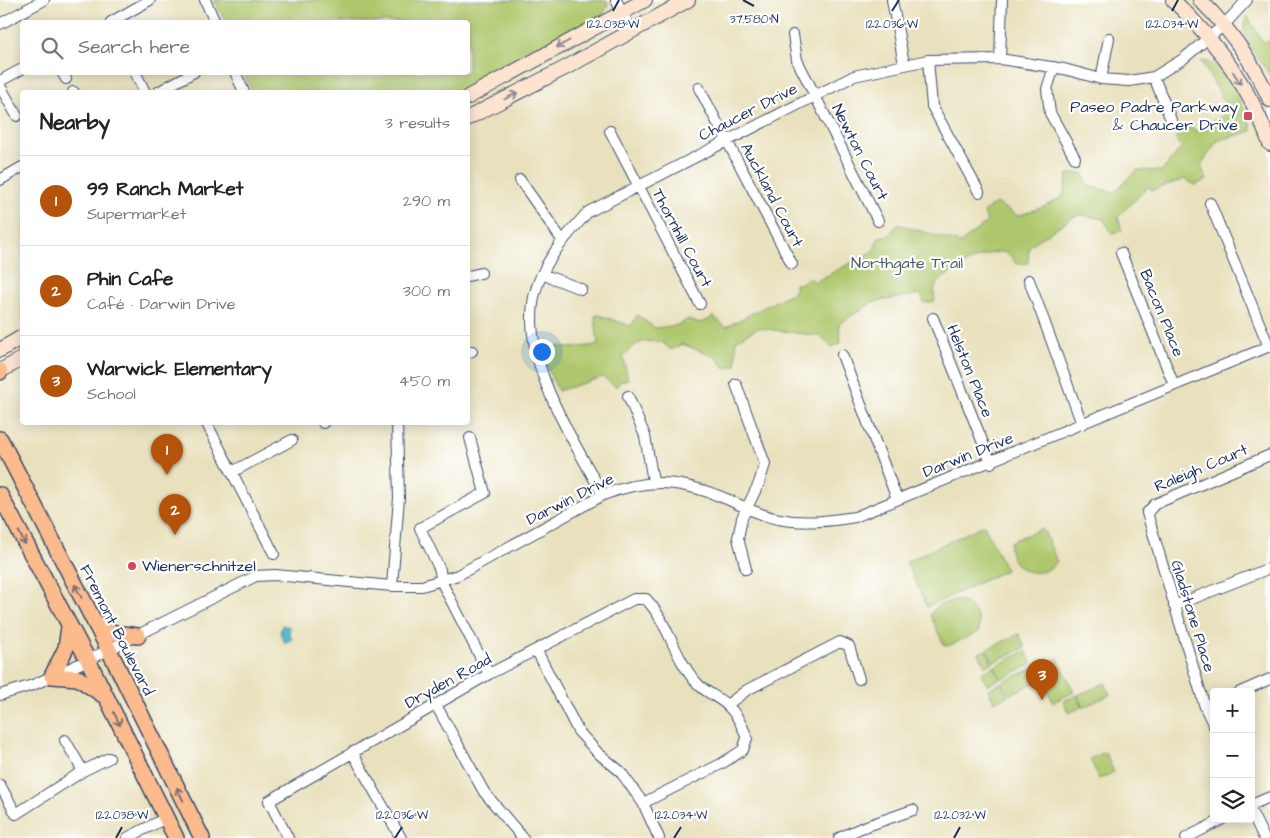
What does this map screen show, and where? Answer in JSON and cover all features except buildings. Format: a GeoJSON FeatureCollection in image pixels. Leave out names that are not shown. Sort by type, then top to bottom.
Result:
{"type":"FeatureCollection","features":[{"type":"Feature","properties":{"kind":"main road"},"geometry":{"type":"LineString","coordinates":[[470,96],[619,6],[645,0]]}},
{"type":"Feature","properties":{"kind":"main road"},"geometry":{"type":"LineString","coordinates":[[470,117],[565,68],[688,0]]}},
{"type":"Feature","properties":{"kind":"main road"},"geometry":{"type":"LineString","coordinates":[[1173,0],[1210,37],[1249,96],[1263,123],[1270,144]]}},
{"type":"Feature","properties":{"kind":"main road"},"geometry":{"type":"LineString","coordinates":[[1200,0],[1224,24],[1262,82],[1270,100]]}},
{"type":"Feature","properties":{"kind":"main road"},"geometry":{"type":"LineString","coordinates":[[0,350],[20,338]]}},
{"type":"Feature","properties":{"kind":"main road"},"geometry":{"type":"LineString","coordinates":[[0,371],[20,360]]}},
{"type":"Feature","properties":{"kind":"main road","name":"Fremont Boulevard"},"geometry":{"type":"LineString","coordinates":[[0,438],[109,650],[202,838]]}},
{"type":"Feature","properties":{"kind":"main road"},"geometry":{"type":"LineString","coordinates":[[0,495],[88,660],[176,838]]}},
{"type":"Feature","properties":{"kind":"main road"},"geometry":{"type":"LineString","coordinates":[[94,621],[111,632],[138,636]]}},
{"type":"Feature","properties":{"kind":"main road"},"geometry":{"type":"LineString","coordinates":[[69,627],[66,648],[52,676],[78,678],[107,698]]}},
{"type":"Feature","properties":{"kind":"street"},"geometry":{"type":"LineString","coordinates":[[0,24],[44,0]]}},
{"type":"Feature","properties":{"kind":"street"},"geometry":{"type":"LineString","coordinates":[[115,20],[150,0]]}},
{"type":"Feature","properties":{"kind":"street"},"geometry":{"type":"LineString","coordinates":[[205,0],[214,20]]}},
{"type":"Feature","properties":{"kind":"street"},"geometry":{"type":"LineString","coordinates":[[892,0],[904,64]]}},
{"type":"Feature","properties":{"kind":"street"},"geometry":{"type":"LineString","coordinates":[[1000,60],[1002,0]]}},
{"type":"Feature","properties":{"kind":"street","name":"Chaucer Drive"},"geometry":{"type":"LineString","coordinates":[[603,495],[546,386],[536,358],[532,323],[534,296],[542,274],[562,240],[588,212],[854,76],[928,60],[1000,60],[1054,67],[1101,79],[1129,81],[1154,77],[1183,60],[1224,24],[1247,0]]}},
{"type":"Feature","properties":{"kind":"street"},"geometry":{"type":"LineString","coordinates":[[619,6],[631,30]]}},
{"type":"Feature","properties":{"kind":"street","name":"Newton Court"},"geometry":{"type":"LineString","coordinates":[[793,35],[797,60],[878,221]]}},
{"type":"Feature","properties":{"kind":"street"},"geometry":{"type":"LineString","coordinates":[[1101,79],[1109,38]]}},
{"type":"Feature","properties":{"kind":"street"},"geometry":{"type":"LineString","coordinates":[[928,60],[932,106],[978,192]]}},
{"type":"Feature","properties":{"kind":"street"},"geometry":{"type":"LineString","coordinates":[[1054,67],[1047,89],[1050,113],[1075,158]]}},
{"type":"Feature","properties":{"kind":"street"},"geometry":{"type":"LineString","coordinates":[[0,81],[20,70]]}},
{"type":"Feature","properties":{"kind":"street"},"geometry":{"type":"LineString","coordinates":[[137,75],[144,90]]}},
{"type":"Feature","properties":{"kind":"street"},"geometry":{"type":"LineString","coordinates":[[162,90],[189,75]]}},
{"type":"Feature","properties":{"kind":"street"},"geometry":{"type":"LineString","coordinates":[[236,75],[243,90]]}},
{"type":"Feature","properties":{"kind":"street"},"geometry":{"type":"LineString","coordinates":[[1154,77],[1171,120]]}},
{"type":"Feature","properties":{"kind":"street"},"geometry":{"type":"LineString","coordinates":[[0,86],[17,116]]}},
{"type":"Feature","properties":{"kind":"street","name":"Auckland Court"},"geometry":{"type":"LineString","coordinates":[[699,88],[792,264]]}},
{"type":"Feature","properties":{"kind":"street","name":"Thornhill Court"},"geometry":{"type":"LineString","coordinates":[[610,131],[700,304]]}},
{"type":"Feature","properties":{"kind":"street"},"geometry":{"type":"LineString","coordinates":[[0,180],[20,168]]}},
{"type":"Feature","properties":{"kind":"street"},"geometry":{"type":"LineString","coordinates":[[520,180],[562,240]]}},
{"type":"Feature","properties":{"kind":"street"},"geometry":{"type":"LineString","coordinates":[[1210,203],[1270,346]]}},
{"type":"Feature","properties":{"kind":"street","name":"Bacon Place"},"geometry":{"type":"LineString","coordinates":[[1121,253],[1174,385]]}},
{"type":"Feature","properties":{"kind":"street"},"geometry":{"type":"LineString","coordinates":[[470,276],[481,273]]}},
{"type":"Feature","properties":{"kind":"street"},"geometry":{"type":"LineString","coordinates":[[542,274],[581,289]]}},
{"type":"Feature","properties":{"kind":"street"},"geometry":{"type":"LineString","coordinates":[[1029,280],[1082,424]]}},
{"type":"Feature","properties":{"kind":"street","name":"Helston Place"},"geometry":{"type":"LineString","coordinates":[[933,318],[991,463]]}},
{"type":"Feature","properties":{"kind":"street","name":"Darwin Drive"},"geometry":{"type":"LineString","coordinates":[[0,695],[33,685],[88,660],[256,576],[275,575],[392,586],[422,586],[458,575],[603,495],[622,488],[653,481],[672,482],[718,495],[746,508],[778,519],[826,521],[855,518],[1270,346]]}},
{"type":"Feature","properties":{"kind":"street"},"geometry":{"type":"LineString","coordinates":[[842,355],[897,499]]}},
{"type":"Feature","properties":{"kind":"street"},"geometry":{"type":"LineString","coordinates":[[736,384],[765,464],[758,484],[746,508],[738,538],[746,569]]}},
{"type":"Feature","properties":{"kind":"street"},"geometry":{"type":"LineString","coordinates":[[628,396],[645,436],[653,481]]}},
{"type":"Feature","properties":{"kind":"street"},"geometry":{"type":"LineString","coordinates":[[208,425],[274,554]]}},
{"type":"Feature","properties":{"kind":"street"},"geometry":{"type":"LineString","coordinates":[[392,586],[399,498],[397,425]]}},
{"type":"Feature","properties":{"kind":"street"},"geometry":{"type":"LineString","coordinates":[[470,438],[485,493],[420,528],[440,570],[441,581],[489,674]]}},
{"type":"Feature","properties":{"kind":"street"},"geometry":{"type":"LineString","coordinates":[[232,472],[292,440]]}},
{"type":"Feature","properties":{"kind":"street","name":"Raleigh Court"},"geometry":{"type":"LineString","coordinates":[[1147,513],[1155,504],[1270,455]]}},
{"type":"Feature","properties":{"kind":"street","name":"Gladstone Place"},"geometry":{"type":"LineString","coordinates":[[1147,513],[1174,606],[1209,705]]}},
{"type":"Feature","properties":{"kind":"street"},"geometry":{"type":"LineString","coordinates":[[1174,606],[1270,568]]}},
{"type":"Feature","properties":{"kind":"street","name":"Dryden Road"},"geometry":{"type":"LineString","coordinates":[[288,838],[269,801],[489,674],[537,651],[634,599],[646,598],[654,607],[674,651],[696,682],[727,705]]}},
{"type":"Feature","properties":{"kind":"street"},"geometry":{"type":"LineString","coordinates":[[643,803],[721,764],[743,750],[747,738],[742,726],[727,705],[747,690],[840,642],[849,646],[859,679]]}},
{"type":"Feature","properties":{"kind":"street"},"geometry":{"type":"LineString","coordinates":[[537,651],[578,731],[598,753],[620,772],[643,803],[659,838]]}},
{"type":"Feature","properties":{"kind":"street"},"geometry":{"type":"LineString","coordinates":[[1249,688],[1270,679]]}},
{"type":"Feature","properties":{"kind":"street"},"geometry":{"type":"LineString","coordinates":[[436,705],[484,792],[523,838]]}},
{"type":"Feature","properties":{"kind":"street"},"geometry":{"type":"LineString","coordinates":[[65,740],[83,771]]}},
{"type":"Feature","properties":{"kind":"street"},"geometry":{"type":"LineString","coordinates":[[352,752],[401,838]]}},
{"type":"Feature","properties":{"kind":"street"},"geometry":{"type":"LineString","coordinates":[[0,785],[16,814],[83,771],[109,758]]}},
{"type":"Feature","properties":{"kind":"street"},"geometry":{"type":"LineString","coordinates":[[1255,803],[1270,797]]}},
{"type":"Feature","properties":{"kind":"street"},"geometry":{"type":"LineString","coordinates":[[839,838],[861,828],[913,810]]}},
{"type":"Feature","properties":{"kind":"street"},"geometry":{"type":"LineString","coordinates":[[128,838],[166,818]]}},
{"type":"Feature","properties":{"kind":"street"},"geometry":{"type":"LineString","coordinates":[[1255,819],[1264,838]]}},
{"type":"Feature","properties":{"kind":"street"},"geometry":{"type":"LineString","coordinates":[[1186,838],[1215,823]]}},
{"type":"Feature","properties":{"kind":"green space"},"geometry":{"type":"Polygon","coordinates":[[[214,0],[607,0],[608,6],[598,23],[470,90],[252,90],[244,75],[470,75],[470,20],[225,20],[214,0]]]}},
{"type":"Feature","properties":{"kind":"green space"},"geometry":{"type":"Polygon","coordinates":[[[1247,16],[1264,43],[1270,40],[1270,75],[1246,38],[1244,23],[1247,16]]]}},
{"type":"Feature","properties":{"kind":"green space","name":"Northgate Trail"},"geometry":{"type":"Polygon","coordinates":[[[1201,61],[1219,68],[1226,75],[1232,84],[1252,131],[1217,141],[1201,165],[1207,180],[1195,185],[1185,179],[1153,190],[1148,187],[1118,217],[1122,231],[1112,233],[1103,219],[1082,215],[1075,216],[1029,247],[1028,263],[1016,264],[1012,258],[1002,252],[986,255],[977,258],[943,278],[935,287],[935,301],[924,303],[921,294],[873,302],[839,324],[841,343],[831,347],[820,336],[758,328],[736,340],[736,366],[725,368],[716,357],[682,344],[671,350],[662,342],[644,342],[632,347],[623,357],[628,379],[621,381],[616,387],[603,377],[558,391],[547,367],[542,344],[569,348],[598,345],[595,316],[599,315],[631,326],[637,315],[655,328],[679,325],[688,319],[695,322],[704,322],[713,316],[726,327],[795,291],[795,284],[802,283],[809,277],[815,282],[873,251],[879,237],[889,235],[898,224],[960,243],[987,222],[984,211],[996,203],[1018,216],[1063,197],[1068,174],[1083,173],[1088,186],[1114,192],[1137,170],[1162,171],[1182,147],[1175,138],[1187,126],[1197,131],[1230,111],[1201,61]]]}},
{"type":"Feature","properties":{"kind":"green space"},"geometry":{"type":"Polygon","coordinates":[[[984,525],[1006,570],[927,607],[906,562],[984,525]]]}},
{"type":"Feature","properties":{"kind":"green space"},"geometry":{"type":"Polygon","coordinates":[[[1041,529],[1044,531],[1057,562],[1042,572],[1033,572],[1019,566],[1014,560],[1010,552],[1010,542],[1041,529]]]}},
{"type":"Feature","properties":{"kind":"green space"},"geometry":{"type":"Polygon","coordinates":[[[953,600],[965,603],[973,610],[978,620],[979,632],[948,646],[944,645],[930,615],[937,606],[953,600]]]}},
{"type":"Feature","properties":{"kind":"green space"},"geometry":{"type":"Polygon","coordinates":[[[1019,634],[1025,648],[993,662],[987,649],[1019,634]]]}},
{"type":"Feature","properties":{"kind":"green space"},"geometry":{"type":"Polygon","coordinates":[[[986,650],[992,663],[985,666],[979,653],[986,650]]]}},
{"type":"Feature","properties":{"kind":"green space"},"geometry":{"type":"Polygon","coordinates":[[[1026,651],[1032,664],[1001,679],[995,666],[1026,651]]]}},
{"type":"Feature","properties":{"kind":"green space"},"geometry":{"type":"Polygon","coordinates":[[[1058,658],[1074,692],[1053,702],[1037,668],[1058,658]]]}},
{"type":"Feature","properties":{"kind":"green space"},"geometry":{"type":"Polygon","coordinates":[[[994,666],[1000,679],[987,685],[981,674],[994,666]]]}},
{"type":"Feature","properties":{"kind":"green space"},"geometry":{"type":"Polygon","coordinates":[[[1034,668],[1040,680],[1009,695],[1002,682],[1034,668]]]}},
{"type":"Feature","properties":{"kind":"green space"},"geometry":{"type":"Polygon","coordinates":[[[1001,683],[1007,696],[994,702],[988,689],[1001,683]]]}},
{"type":"Feature","properties":{"kind":"green space"},"geometry":{"type":"Polygon","coordinates":[[[1105,683],[1110,695],[1083,707],[1078,695],[1105,683]]]}},
{"type":"Feature","properties":{"kind":"green space"},"geometry":{"type":"Polygon","coordinates":[[[1077,695],[1082,707],[1069,713],[1063,701],[1077,695]]]}},
{"type":"Feature","properties":{"kind":"green space"},"geometry":{"type":"Polygon","coordinates":[[[1105,752],[1114,772],[1099,779],[1090,759],[1105,752]]]}},
{"type":"Feature","properties":{"kind":"water"},"geometry":{"type":"Polygon","coordinates":[[[282,625],[290,627],[289,632],[292,639],[285,643],[280,633],[282,625]]]}},
{"type":"Feature","properties":{"kind":"place","name":"Paseo Padre Parkway & Chaucer Drive"},"geometry":{"type":"Point","coordinates":[1248,116]}},
{"type":"Feature","properties":{"kind":"place","name":"99 Ranch Market"},"geometry":{"type":"Point","coordinates":[167,475]}},
{"type":"Feature","properties":{"kind":"place","name":"Phin Cafe"},"geometry":{"type":"Point","coordinates":[175,535]}},
{"type":"Feature","properties":{"kind":"place","name":"Wienerschnitzel"},"geometry":{"type":"Point","coordinates":[132,566]}},
{"type":"Feature","properties":{"kind":"place","name":"Warwick Elementary"},"geometry":{"type":"Point","coordinates":[1042,700]}}]}
